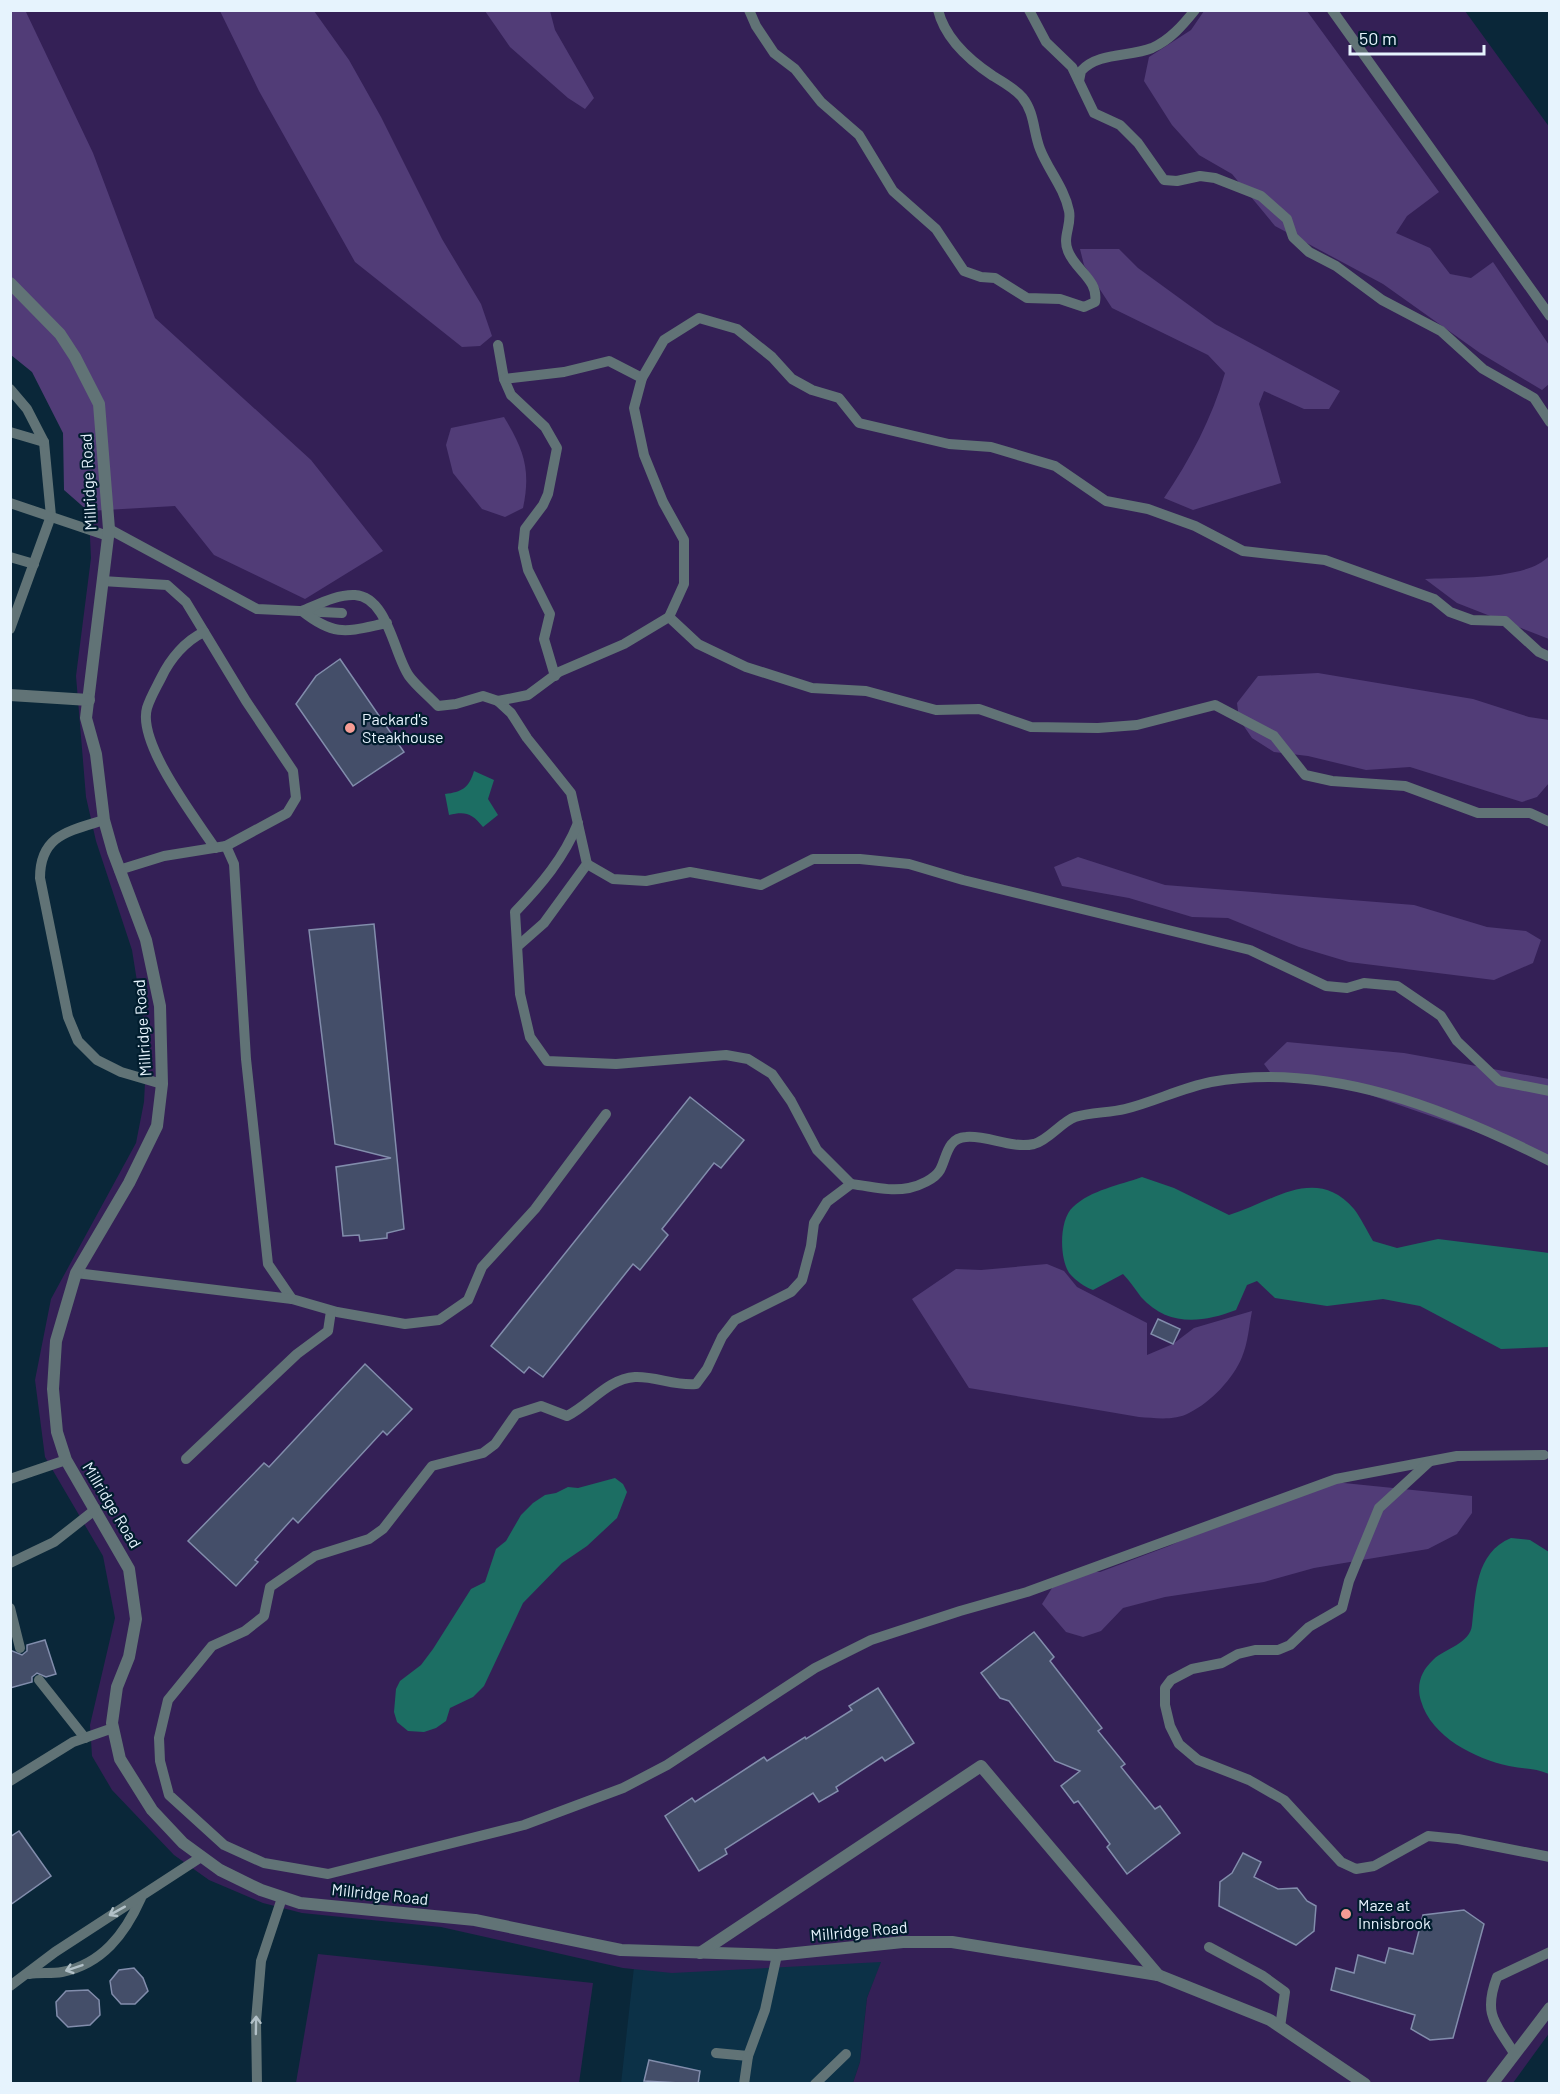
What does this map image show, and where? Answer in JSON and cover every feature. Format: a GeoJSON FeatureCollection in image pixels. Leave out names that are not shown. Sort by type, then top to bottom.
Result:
{"type":"FeatureCollection","features":[{"type":"Feature","properties":{"kind":"street","name":"Millridge Road"},"geometry":{"type":"LineString","coordinates":[[10,283],[60,334],[84,372],[99,404],[108,532],[86,718],[96,754],[104,820],[119,870],[146,940],[160,1006],[162,1084],[157,1126],[129,1184],[76,1273],[61,1318],[53,1365],[54,1413],[66,1460],[125,1557],[135,1594],[136,1619],[132,1645],[115,1696],[113,1728],[120,1759],[138,1791],[167,1827],[201,1857],[240,1881],[300,1903],[475,1920],[621,1950],[777,1954],[903,1942],[952,1942],[1158,1976],[1240,2007],[1280,2026],[1365,2084]]}},
{"type":"Feature","properties":{"kind":"street"},"geometry":{"type":"LineString","coordinates":[[10,695],[88,700]]}},
{"type":"Feature","properties":{"kind":"street"},"geometry":{"type":"LineString","coordinates":[[700,1953],[981,1766],[1158,1976]]}},
{"type":"Feature","properties":{"kind":"street"},"geometry":{"type":"LineString","coordinates":[[1492,2084],[1550,2008]]}},
{"type":"Feature","properties":{"kind":"lane"},"geometry":{"type":"LineString","coordinates":[[749,10],[756,26],[774,53],[795,69],[821,102],[859,135],[893,191],[936,229],[964,271],[981,277],[995,278],[1027,298],[1060,299],[1084,308],[1090,306],[1095,302],[1094,287],[1068,254],[1065,244],[1069,210],[1059,183],[1040,148],[1031,110],[1014,89],[980,68],[962,51],[946,32],[938,10]]}},
{"type":"Feature","properties":{"kind":"lane"},"geometry":{"type":"LineString","coordinates":[[1029,10],[1046,42],[1065,59],[1079,81],[1084,98],[1094,113],[1120,125],[1138,143],[1164,180],[1177,182],[1200,176],[1215,178],[1261,196],[1287,219],[1293,237],[1309,252],[1336,266],[1382,300],[1441,331],[1483,369],[1534,398],[1550,422]]}},
{"type":"Feature","properties":{"kind":"lane"},"geometry":{"type":"LineString","coordinates":[[1079,81],[1081,71],[1096,60],[1140,52],[1162,43],[1195,10]]}},
{"type":"Feature","properties":{"kind":"lane"},"geometry":{"type":"LineString","coordinates":[[1332,10],[1550,316]]}},
{"type":"Feature","properties":{"kind":"lane"},"geometry":{"type":"LineString","coordinates":[[498,701],[528,695],[555,676],[624,644],[669,617],[684,584],[684,540],[663,502],[644,455],[634,408],[642,378],[664,340],[699,318],[737,329],[772,357],[792,379],[812,390],[839,398],[859,423],[949,444],[991,447],[1055,466],[1106,501],[1148,509],[1195,526],[1243,551],[1325,560],[1434,599],[1450,612],[1473,620],[1505,621],[1539,652],[1550,657]]}},
{"type":"Feature","properties":{"kind":"lane"},"geometry":{"type":"LineString","coordinates":[[498,345],[504,379],[511,395],[545,427],[557,448],[548,494],[543,505],[525,529],[523,548],[528,570],[550,614],[544,639],[555,676]]}},
{"type":"Feature","properties":{"kind":"lane"},"geometry":{"type":"LineString","coordinates":[[504,379],[564,372],[609,361],[642,378]]}},
{"type":"Feature","properties":{"kind":"lane"},"geometry":{"type":"LineString","coordinates":[[10,388],[27,409],[44,442],[51,516],[14,611],[10,629]]}},
{"type":"Feature","properties":{"kind":"lane"},"geometry":{"type":"LineString","coordinates":[[10,432],[44,442]]}},
{"type":"Feature","properties":{"kind":"lane"},"geometry":{"type":"LineString","coordinates":[[10,503],[108,532],[257,609],[342,613]]}},
{"type":"Feature","properties":{"kind":"lane"},"geometry":{"type":"LineString","coordinates":[[10,557],[34,564]]}},
{"type":"Feature","properties":{"kind":"lane"},"geometry":{"type":"LineString","coordinates":[[102,581],[167,585],[186,602],[246,701],[293,771],[296,798],[287,813],[221,847],[164,856],[119,870]]}},
{"type":"Feature","properties":{"kind":"lane"},"geometry":{"type":"LineString","coordinates":[[302,611],[333,599],[356,595],[371,603],[387,622],[409,675],[438,706],[456,704],[483,696],[498,701],[511,712],[527,738],[571,793],[587,864],[613,879],[646,881],[690,872],[761,885],[813,859],[860,859],[909,864],[963,880],[1250,950],[1326,986],[1347,988],[1364,983],[1397,986],[1441,1016],[1457,1041],[1499,1081],[1550,1091]]}},
{"type":"Feature","properties":{"kind":"lane"},"geometry":{"type":"LineString","coordinates":[[302,611],[321,626],[348,632],[387,622]]}},
{"type":"Feature","properties":{"kind":"lane"},"geometry":{"type":"LineString","coordinates":[[669,617],[698,644],[746,667],[812,688],[866,691],[936,710],[979,709],[1031,727],[1098,728],[1137,725],[1215,705],[1274,736],[1305,775],[1332,781],[1405,786],[1478,813],[1530,813],[1550,822]]}},
{"type":"Feature","properties":{"kind":"lane"},"geometry":{"type":"LineString","coordinates":[[204,632],[194,636],[168,663],[146,709],[148,730],[156,757],[234,864],[246,1059],[268,1264],[292,1299]]}},
{"type":"Feature","properties":{"kind":"lane"},"geometry":{"type":"LineString","coordinates":[[104,820],[68,832],[50,843],[40,865],[40,878],[68,1017],[78,1041],[97,1060],[122,1072],[162,1084]]}},
{"type":"Feature","properties":{"kind":"lane"},"geometry":{"type":"LineString","coordinates":[[578,822],[569,845],[553,869],[515,912],[519,945],[520,994],[530,1037],[547,1061],[616,1064],[726,1055],[748,1059],[772,1074],[791,1101],[818,1150],[851,1184],[890,1190],[911,1187],[926,1182],[939,1171],[944,1156],[954,1141],[966,1137],[1035,1144],[1074,1118],[1125,1109],[1175,1090],[1213,1082],[1253,1078],[1339,1082],[1374,1091],[1483,1127],[1550,1161]]}},
{"type":"Feature","properties":{"kind":"lane"},"geometry":{"type":"LineString","coordinates":[[519,945],[544,922],[587,864]]}},
{"type":"Feature","properties":{"kind":"lane"},"geometry":{"type":"LineString","coordinates":[[76,1273],[292,1299],[331,1311],[405,1324],[439,1320],[468,1300],[482,1267],[535,1209],[606,1114]]}},
{"type":"Feature","properties":{"kind":"lane"},"geometry":{"type":"LineString","coordinates":[[851,1184],[827,1202],[814,1222],[811,1246],[802,1280],[791,1292],[735,1320],[722,1337],[707,1369],[696,1384],[684,1386],[636,1377],[616,1382],[598,1392],[584,1407],[567,1416],[541,1406],[528,1408],[516,1414],[495,1444],[483,1453],[432,1466],[383,1529],[369,1539],[315,1556],[270,1587],[264,1616],[245,1631],[212,1646],[168,1700],[159,1738],[160,1761],[169,1795],[224,1845],[264,1863],[328,1874],[524,1824],[632,1784],[667,1765],[815,1668],[871,1640],[1027,1592],[1336,1479],[1457,1456],[1544,1455]]}},
{"type":"Feature","properties":{"kind":"lane"},"geometry":{"type":"LineString","coordinates":[[186,1458],[297,1354],[328,1331],[331,1311]]}},
{"type":"Feature","properties":{"kind":"lane"},"geometry":{"type":"LineString","coordinates":[[10,1479],[66,1460]]}},
{"type":"Feature","properties":{"kind":"lane"},"geometry":{"type":"LineString","coordinates":[[1429,1461],[1379,1508],[1348,1581],[1342,1608],[1309,1627],[1290,1645],[1278,1650],[1255,1650],[1238,1654],[1204,1669],[1192,1669],[1171,1680],[1164,1688],[1170,1726],[1179,1744],[1198,1760],[1249,1780],[1284,1800],[1341,1862],[1356,1869],[1374,1866],[1428,1836],[1458,1839],[1550,1857]]}},
{"type":"Feature","properties":{"kind":"lane"},"geometry":{"type":"LineString","coordinates":[[10,1563],[54,1542],[96,1509]]}},
{"type":"Feature","properties":{"kind":"lane"},"geometry":{"type":"LineString","coordinates":[[10,1608],[20,1648]]}},
{"type":"Feature","properties":{"kind":"lane"},"geometry":{"type":"LineString","coordinates":[[39,1680],[85,1738]]}},
{"type":"Feature","properties":{"kind":"lane"},"geometry":{"type":"LineString","coordinates":[[10,1781],[38,1762],[85,1738],[113,1728]]}},
{"type":"Feature","properties":{"kind":"lane"},"geometry":{"type":"LineString","coordinates":[[10,1986],[105,1918],[141,1898],[201,1857]]}},
{"type":"Feature","properties":{"kind":"lane"},"geometry":{"type":"LineString","coordinates":[[28,1974],[58,1973],[76,1969],[99,1957],[129,1924],[141,1898]]}},
{"type":"Feature","properties":{"kind":"lane"},"geometry":{"type":"LineString","coordinates":[[257,2084],[256,2020],[261,1961],[282,1898]]}},
{"type":"Feature","properties":{"kind":"lane"},"geometry":{"type":"LineString","coordinates":[[1209,1947],[1263,1976],[1285,1992],[1280,2026]]}},
{"type":"Feature","properties":{"kind":"lane"},"geometry":{"type":"LineString","coordinates":[[1514,2053],[1490,2016],[1492,1992],[1497,1977],[1550,1952]]}},
{"type":"Feature","properties":{"kind":"lane"},"geometry":{"type":"LineString","coordinates":[[744,2084],[748,2056],[765,2010],[777,1954]]}},
{"type":"Feature","properties":{"kind":"lane"},"geometry":{"type":"LineString","coordinates":[[716,2053],[748,2056]]}},
{"type":"Feature","properties":{"kind":"lane"},"geometry":{"type":"LineString","coordinates":[[815,2084],[846,2054]]}},
{"type":"Feature","properties":{"kind":"shaded area"},"geometry":{"type":"Polygon","coordinates":[[[10,11],[1465,11],[1550,128],[1550,2032],[1513,2083],[853,2083],[860,2062],[867,1998],[881,1962],[672,1973],[623,1968],[441,1927],[302,1913],[263,1903],[209,1880],[174,1855],[112,1790],[92,1756],[90,1725],[115,1618],[103,1556],[45,1457],[35,1380],[51,1299],[136,1143],[144,1102],[147,1044],[132,950],[96,841],[86,797],[76,676],[91,558],[87,474],[10,11]]]}},
{"type":"Feature","properties":{"kind":"shaded area"},"geometry":{"type":"Polygon","coordinates":[[[10,11],[26,12],[93,153],[155,318],[311,460],[383,551],[305,599],[214,555],[175,506],[88,511],[64,490],[63,433],[32,372],[11,355],[10,11]]]}},
{"type":"Feature","properties":{"kind":"shaded area"},"geometry":{"type":"Polygon","coordinates":[[[220,11],[314,11],[349,60],[381,117],[442,239],[481,304],[492,336],[480,346],[462,347],[355,262],[259,91],[220,11]]]}},
{"type":"Feature","properties":{"kind":"shaded area"},"geometry":{"type":"Polygon","coordinates":[[[485,11],[550,11],[555,30],[594,98],[585,109],[568,98],[510,47],[485,11]]]}},
{"type":"Feature","properties":{"kind":"shaded area"},"geometry":{"type":"Polygon","coordinates":[[[1204,11],[1307,11],[1439,192],[1407,216],[1396,233],[1430,248],[1450,274],[1471,278],[1493,262],[1549,345],[1549,384],[1542,390],[1480,353],[1383,284],[1275,226],[1232,174],[1199,155],[1172,125],[1144,81],[1149,57],[1191,30],[1204,11]]]}},
{"type":"Feature","properties":{"kind":"shaded area"},"geometry":{"type":"Polygon","coordinates":[[[1080,249],[1119,249],[1138,268],[1215,324],[1340,391],[1329,409],[1304,409],[1264,391],[1259,404],[1281,483],[1193,510],[1164,498],[1199,438],[1214,406],[1225,373],[1208,355],[1112,308],[1084,265],[1080,249]]]}},
{"type":"Feature","properties":{"kind":"shaded area"},"geometry":{"type":"Polygon","coordinates":[[[504,417],[517,440],[526,471],[523,508],[505,517],[482,509],[453,473],[446,445],[451,428],[504,417]]]}},
{"type":"Feature","properties":{"kind":"shaded area"},"geometry":{"type":"Polygon","coordinates":[[[1549,556],[1549,639],[1457,603],[1425,579],[1509,573],[1539,564],[1549,556]]]}},
{"type":"Feature","properties":{"kind":"shaded area"},"geometry":{"type":"Polygon","coordinates":[[[1318,673],[1473,699],[1529,717],[1549,720],[1549,783],[1537,797],[1522,802],[1410,767],[1366,770],[1308,756],[1274,752],[1252,738],[1239,719],[1237,703],[1258,676],[1318,673]]]}},
{"type":"Feature","properties":{"kind":"shaded area"},"geometry":{"type":"Polygon","coordinates":[[[474,771],[494,780],[488,799],[498,815],[483,827],[468,814],[449,815],[445,794],[464,788],[474,771]]]}},
{"type":"Feature","properties":{"kind":"shaded area"},"geometry":{"type":"Polygon","coordinates":[[[1078,857],[1165,885],[1414,905],[1487,927],[1526,931],[1541,940],[1533,963],[1494,980],[1349,962],[1299,947],[1228,918],[1192,917],[1129,898],[1062,886],[1054,867],[1078,857]]]}},
{"type":"Feature","properties":{"kind":"shaded area"},"geometry":{"type":"Polygon","coordinates":[[[1287,1042],[1404,1053],[1549,1079],[1549,1157],[1350,1088],[1276,1080],[1264,1064],[1287,1042]]]}},
{"type":"Feature","properties":{"kind":"shaded area"},"geometry":{"type":"Polygon","coordinates":[[[1142,1177],[1174,1188],[1229,1215],[1293,1191],[1308,1188],[1324,1189],[1339,1196],[1354,1209],[1373,1241],[1397,1248],[1438,1239],[1549,1253],[1549,1347],[1501,1349],[1420,1306],[1383,1299],[1327,1306],[1275,1298],[1257,1281],[1247,1285],[1236,1310],[1198,1320],[1174,1318],[1162,1314],[1141,1297],[1123,1274],[1093,1290],[1090,1289],[1070,1274],[1066,1268],[1062,1240],[1068,1213],[1088,1196],[1142,1177]]]}},
{"type":"Feature","properties":{"kind":"shaded area"},"geometry":{"type":"Polygon","coordinates":[[[1047,1264],[1064,1271],[1077,1287],[1147,1323],[1147,1355],[1173,1344],[1194,1328],[1252,1311],[1246,1346],[1238,1365],[1227,1381],[1205,1403],[1183,1416],[1171,1418],[1139,1417],[969,1388],[912,1299],[956,1269],[981,1270],[1047,1264]]]}},
{"type":"Feature","properties":{"kind":"shaded area"},"geometry":{"type":"Polygon","coordinates":[[[615,1478],[623,1484],[627,1492],[617,1518],[587,1546],[562,1563],[523,1603],[484,1686],[473,1697],[450,1708],[446,1721],[436,1728],[424,1732],[408,1731],[397,1722],[394,1712],[396,1689],[400,1681],[421,1665],[471,1589],[485,1582],[496,1549],[506,1541],[521,1515],[545,1495],[568,1487],[578,1488],[615,1478]]]}},
{"type":"Feature","properties":{"kind":"shaded area"},"geometry":{"type":"Polygon","coordinates":[[[1334,1482],[1472,1496],[1472,1513],[1457,1534],[1428,1549],[1314,1568],[1264,1582],[1165,1597],[1123,1608],[1101,1631],[1083,1637],[1066,1632],[1042,1604],[1052,1588],[1078,1572],[1100,1572],[1169,1546],[1218,1524],[1334,1482]]]}},
{"type":"Feature","properties":{"kind":"shaded area"},"geometry":{"type":"Polygon","coordinates":[[[1511,1538],[1530,1540],[1549,1552],[1549,1774],[1496,1763],[1456,1744],[1434,1725],[1426,1714],[1419,1689],[1423,1674],[1429,1664],[1467,1637],[1472,1625],[1477,1587],[1484,1564],[1490,1553],[1511,1538]]]}},
{"type":"Feature","properties":{"kind":"shaded area"},"geometry":{"type":"Polygon","coordinates":[[[636,1949],[886,1951],[867,1998],[860,2062],[853,2083],[621,2084],[636,1949]]]}},
{"type":"Feature","properties":{"kind":"shaded area"},"geometry":{"type":"Polygon","coordinates":[[[318,1954],[593,1983],[579,2083],[296,2083],[318,1954]]]}},
{"type":"Feature","properties":{"kind":"building","name":"Packard's Steakhouse"},"geometry":{"type":"Polygon","coordinates":[[[340,659],[404,752],[353,786],[296,704],[316,676],[340,659]]]}},
{"type":"Feature","properties":{"kind":"building"},"geometry":{"type":"Polygon","coordinates":[[[374,924],[404,1229],[387,1233],[387,1238],[360,1241],[359,1235],[343,1236],[336,1167],[391,1158],[335,1144],[309,930],[374,924]]]}},
{"type":"Feature","properties":{"kind":"building"},"geometry":{"type":"Polygon","coordinates":[[[690,1097],[744,1140],[721,1168],[714,1163],[662,1229],[668,1235],[640,1270],[633,1264],[543,1377],[529,1367],[524,1373],[491,1346],[690,1097]]]}},
{"type":"Feature","properties":{"kind":"building"},"geometry":{"type":"Polygon","coordinates":[[[1158,1319],[1180,1329],[1173,1344],[1151,1334],[1158,1319]]]}},
{"type":"Feature","properties":{"kind":"building"},"geometry":{"type":"Polygon","coordinates":[[[365,1364],[412,1409],[387,1435],[383,1431],[298,1523],[293,1518],[255,1560],[258,1562],[236,1586],[188,1541],[264,1463],[269,1467],[365,1364]]]}},
{"type":"Feature","properties":{"kind":"building"},"geometry":{"type":"Polygon","coordinates":[[[1034,1632],[1054,1657],[1050,1661],[1102,1728],[1098,1731],[1125,1764],[1121,1767],[1155,1809],[1160,1806],[1180,1833],[1127,1874],[1107,1847],[1110,1844],[1078,1801],[1074,1803],[1061,1786],[1080,1771],[1055,1761],[1009,1701],[1000,1698],[981,1673],[1034,1632]]]}},
{"type":"Feature","properties":{"kind":"building"},"geometry":{"type":"Polygon","coordinates":[[[45,1640],[56,1674],[46,1677],[37,1673],[32,1677],[32,1682],[10,1688],[10,1650],[22,1655],[27,1651],[27,1645],[45,1640]]]}},
{"type":"Feature","properties":{"kind":"building"},"geometry":{"type":"Polygon","coordinates":[[[878,1688],[914,1743],[885,1761],[882,1757],[836,1787],[838,1791],[819,1802],[813,1793],[725,1849],[727,1854],[699,1871],[665,1816],[692,1798],[695,1802],[764,1757],[767,1761],[805,1737],[806,1739],[852,1710],[849,1706],[878,1688]]]}},
{"type":"Feature","properties":{"kind":"building"},"geometry":{"type":"Polygon","coordinates":[[[19,1831],[51,1876],[10,1905],[10,1837],[19,1831]]]}},
{"type":"Feature","properties":{"kind":"building"},"geometry":{"type":"Polygon","coordinates":[[[1243,1853],[1261,1862],[1254,1877],[1278,1889],[1297,1888],[1307,1901],[1316,1906],[1314,1931],[1296,1945],[1219,1906],[1220,1882],[1232,1873],[1243,1853]]]}},
{"type":"Feature","properties":{"kind":"building"},"geometry":{"type":"Polygon","coordinates":[[[1464,1910],[1484,1924],[1453,2038],[1430,2040],[1411,2029],[1415,2015],[1331,1990],[1336,1968],[1354,1973],[1358,1955],[1385,1963],[1389,1948],[1413,1954],[1423,1915],[1464,1910]]]}},
{"type":"Feature","properties":{"kind":"building"},"geometry":{"type":"Polygon","coordinates":[[[134,1968],[143,1978],[148,1991],[135,2004],[121,2004],[112,1994],[110,1981],[119,1970],[134,1968]]]}},
{"type":"Feature","properties":{"kind":"building"},"geometry":{"type":"Polygon","coordinates":[[[88,1990],[99,2000],[100,2015],[90,2025],[68,2027],[57,2016],[56,2002],[66,1991],[88,1990]]]}},
{"type":"Feature","properties":{"kind":"building"},"geometry":{"type":"Polygon","coordinates":[[[649,2060],[700,2071],[698,2084],[644,2081],[649,2060]]]}},
{"type":"Feature","properties":{"kind":"place","name":"Packard's Steakhouse"},"geometry":{"type":"Point","coordinates":[350,728]}},
{"type":"Feature","properties":{"kind":"place","name":"Maze at Innisbrook"},"geometry":{"type":"Point","coordinates":[1346,1914]}}]}
